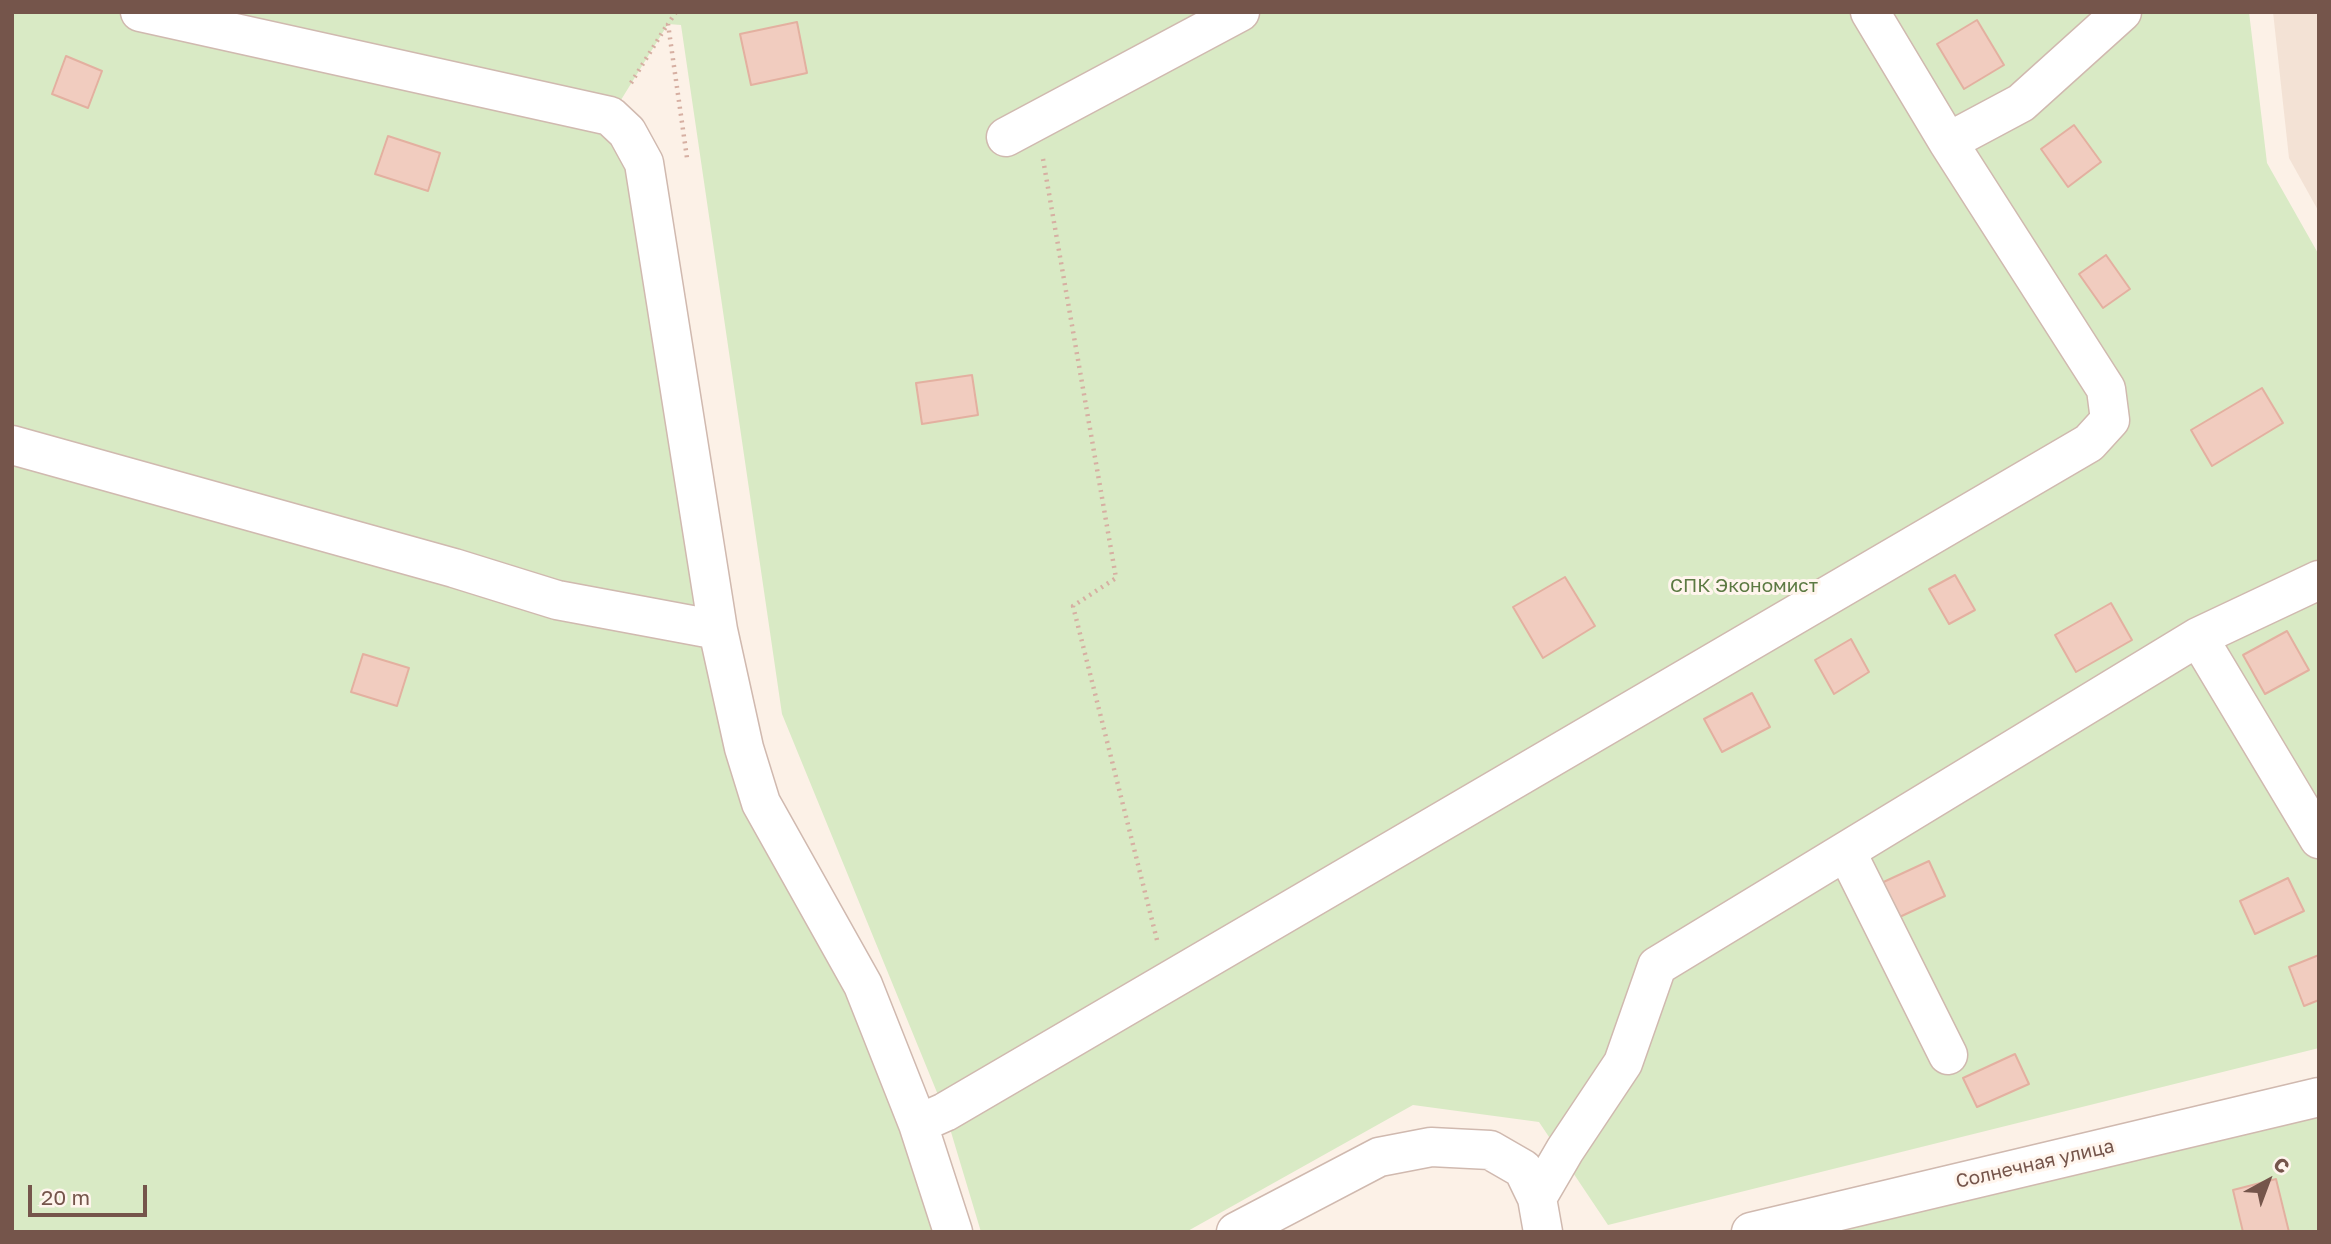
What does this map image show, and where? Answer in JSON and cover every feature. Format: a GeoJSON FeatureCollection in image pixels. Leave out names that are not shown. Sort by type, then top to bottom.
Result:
{"type":"FeatureCollection","features":[{"type":"Feature","properties":{"kind":"street"},"geometry":{"type":"LineString","coordinates":[[140,12],[611,116],[627,132],[644,163],[718,630],[744,748],[761,803],[863,985],[931,1118],[953,1232]]}},
{"type":"Feature","properties":{"kind":"street"},"geometry":{"type":"LineString","coordinates":[[1021,129],[1240,12]]}},
{"type":"Feature","properties":{"kind":"street"},"geometry":{"type":"LineString","coordinates":[[931,1118],[2089,443],[2110,420],[2106,389],[1948,142],[1870,12]]}},
{"type":"Feature","properties":{"kind":"street"},"geometry":{"type":"LineString","coordinates":[[1948,142],[2021,103],[2122,12]]}},
{"type":"Feature","properties":{"kind":"street"},"geometry":{"type":"LineString","coordinates":[[12,445],[441,564],[557,600],[718,630]]}},
{"type":"Feature","properties":{"kind":"street"},"geometry":{"type":"LineString","coordinates":[[1540,1215],[1565,1150],[1623,1063],[1657,966],[2198,637],[2319,580]]}},
{"type":"Feature","properties":{"kind":"street"},"geometry":{"type":"LineString","coordinates":[[2198,637],[2319,839]]}},
{"type":"Feature","properties":{"kind":"street"},"geometry":{"type":"LineString","coordinates":[[1846,851],[1948,1055]]}},
{"type":"Feature","properties":{"kind":"street","name":"Солнечная улица"},"geometry":{"type":"LineString","coordinates":[[1751,1232],[2319,1097]]}},
{"type":"Feature","properties":{"kind":"street"},"geometry":{"type":"LineString","coordinates":[[1236,1232],[1379,1157],[1431,1147],[1490,1150],[1523,1169],[1540,1215]]}},
{"type":"Feature","properties":{"kind":"path"},"geometry":{"type":"LineString","coordinates":[[611,116],[668,24]]}},
{"type":"Feature","properties":{"kind":"path"},"geometry":{"type":"LineString","coordinates":[[1021,129],[1116,578],[1073,606],[1168,982]]}},
{"type":"Feature","properties":{"kind":"shaded area"},"geometry":{"type":"Polygon","coordinates":[[[2273,12],[2319,12],[2319,212],[2289,158],[2273,12]]]}},
{"type":"Feature","properties":{"kind":"green space","name":"СПК Экономист"},"geometry":{"type":"Polygon","coordinates":[[[12,12],[2249,12],[2267,163],[2319,255],[2319,1048],[1608,1225],[1539,1122],[1413,1105],[1186,1232],[981,1232],[945,1112],[782,714],[681,25],[668,24],[611,116],[627,132],[744,748],[953,1232],[12,1232],[12,12]]]}},
{"type":"Feature","properties":{"kind":"green space"},"geometry":{"type":"Polygon","coordinates":[[[2319,1097],[2319,1232],[1751,1232],[2319,1097]]]}},
{"type":"Feature","properties":{"kind":"building"},"geometry":{"type":"Polygon","coordinates":[[[1977,20],[2004,65],[1964,89],[1937,44],[1977,20]]]}},
{"type":"Feature","properties":{"kind":"building"},"geometry":{"type":"Polygon","coordinates":[[[797,22],[807,73],[751,85],[740,34],[797,22]]]}},
{"type":"Feature","properties":{"kind":"building"},"geometry":{"type":"Polygon","coordinates":[[[66,56],[102,71],[88,108],[52,94],[66,56]]]}},
{"type":"Feature","properties":{"kind":"building"},"geometry":{"type":"Polygon","coordinates":[[[2074,125],[2101,162],[2068,187],[2041,149],[2074,125]]]}},
{"type":"Feature","properties":{"kind":"building"},"geometry":{"type":"Polygon","coordinates":[[[388,136],[440,153],[428,191],[375,174],[388,136]]]}},
{"type":"Feature","properties":{"kind":"building"},"geometry":{"type":"Polygon","coordinates":[[[2106,255],[2130,289],[2103,308],[2079,274],[2106,255]]]}},
{"type":"Feature","properties":{"kind":"building"},"geometry":{"type":"Polygon","coordinates":[[[972,375],[978,415],[922,424],[916,383],[972,375]]]}},
{"type":"Feature","properties":{"kind":"building"},"geometry":{"type":"Polygon","coordinates":[[[2262,388],[2283,423],[2212,466],[2191,430],[2262,388]]]}},
{"type":"Feature","properties":{"kind":"building"},"geometry":{"type":"Polygon","coordinates":[[[1955,575],[1975,610],[1949,624],[1929,589],[1955,575]]]}},
{"type":"Feature","properties":{"kind":"building"},"geometry":{"type":"Polygon","coordinates":[[[1565,577],[1595,626],[1543,658],[1513,607],[1565,577]]]}},
{"type":"Feature","properties":{"kind":"building"},"geometry":{"type":"Polygon","coordinates":[[[2111,603],[2132,640],[2076,672],[2055,635],[2111,603]]]}},
{"type":"Feature","properties":{"kind":"building"},"geometry":{"type":"Polygon","coordinates":[[[2287,631],[2309,670],[2265,694],[2243,655],[2287,631]]]}},
{"type":"Feature","properties":{"kind":"building"},"geometry":{"type":"Polygon","coordinates":[[[1851,639],[1869,672],[1834,694],[1815,660],[1851,639]]]}},
{"type":"Feature","properties":{"kind":"building"},"geometry":{"type":"Polygon","coordinates":[[[363,654],[409,668],[397,706],[351,692],[363,654]]]}},
{"type":"Feature","properties":{"kind":"building"},"geometry":{"type":"Polygon","coordinates":[[[1752,693],[1770,727],[1722,752],[1704,719],[1752,693]]]}},
{"type":"Feature","properties":{"kind":"building"},"geometry":{"type":"Polygon","coordinates":[[[1929,861],[1945,896],[1893,920],[1877,885],[1929,861]]]}},
{"type":"Feature","properties":{"kind":"building"},"geometry":{"type":"Polygon","coordinates":[[[2288,878],[2304,911],[2255,934],[2240,901],[2288,878]]]}},
{"type":"Feature","properties":{"kind":"building"},"geometry":{"type":"Polygon","coordinates":[[[2319,955],[2319,1000],[2304,1006],[2289,967],[2319,955]]]}},
{"type":"Feature","properties":{"kind":"building"},"geometry":{"type":"Polygon","coordinates":[[[2015,1054],[2029,1084],[1977,1107],[1963,1078],[2015,1054]]]}},
{"type":"Feature","properties":{"kind":"building"},"geometry":{"type":"Polygon","coordinates":[[[2276,1179],[2289,1232],[2243,1232],[2233,1190],[2276,1179]]]}}]}
